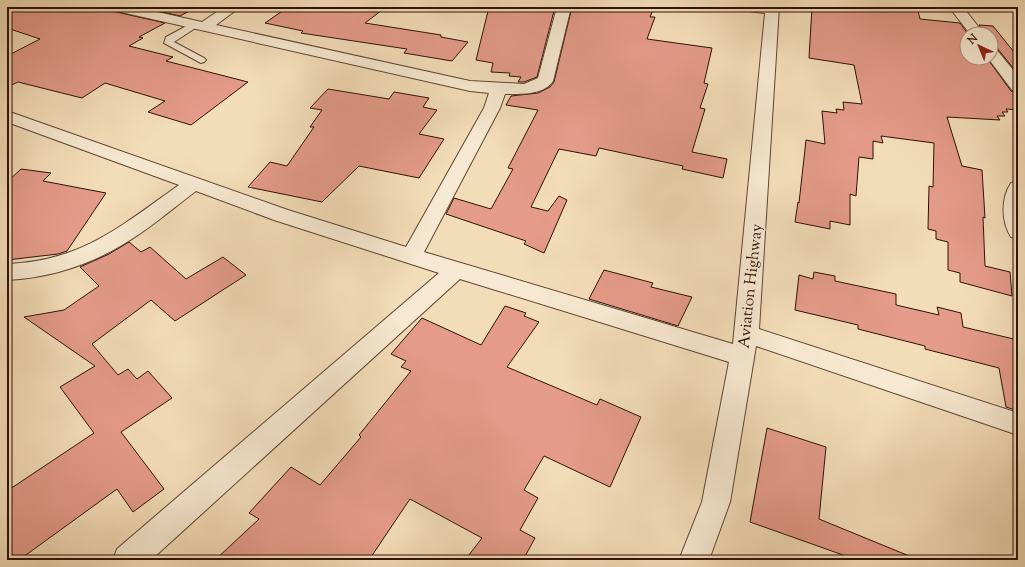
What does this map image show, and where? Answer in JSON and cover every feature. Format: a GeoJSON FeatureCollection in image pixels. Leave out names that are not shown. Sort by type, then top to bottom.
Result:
{"type":"FeatureCollection","features":[{"type":"Feature","properties":{"kind":"street"},"geometry":{"type":"LineString","coordinates":[[117,7],[470,86],[498,89],[526,89],[545,81],[564,7]]}},
{"type":"Feature","properties":{"kind":"street"},"geometry":{"type":"LineString","coordinates":[[199,26],[233,7]]}},
{"type":"Feature","properties":{"kind":"street"},"geometry":{"type":"LineString","coordinates":[[746,7],[772,9]]}},
{"type":"Feature","properties":{"kind":"street"},"geometry":{"type":"LineString","coordinates":[[956,7],[971,26]]}},
{"type":"Feature","properties":{"kind":"street","name":"Aviation Highway"},"geometry":{"type":"LineString","coordinates":[[694,560],[716,502],[745,345],[772,9]]}},
{"type":"Feature","properties":{"kind":"street"},"geometry":{"type":"LineString","coordinates":[[999,62],[1018,87]]}},
{"type":"Feature","properties":{"kind":"street"},"geometry":{"type":"LineString","coordinates":[[412,255],[492,108],[498,89]]}},
{"type":"Feature","properties":{"kind":"street"},"geometry":{"type":"LineString","coordinates":[[7,116],[282,215],[456,270],[745,345],[1018,424]]}},
{"type":"Feature","properties":{"kind":"street"},"geometry":{"type":"LineString","coordinates":[[7,272],[34,271],[75,260],[116,240],[194,183]]}},
{"type":"Feature","properties":{"kind":"street"},"geometry":{"type":"LineString","coordinates":[[1018,186],[1015,192],[1014,221],[1018,232]]}},
{"type":"Feature","properties":{"kind":"street"},"geometry":{"type":"LineString","coordinates":[[128,560],[456,270]]}},
{"type":"Feature","properties":{"kind":"lane"},"geometry":{"type":"LineString","coordinates":[[199,26],[169,39],[169,43],[200,60]]}},
{"type":"Feature","properties":{"kind":"building"},"geometry":{"type":"Polygon","coordinates":[[[7,7],[109,7],[112,11],[165,23],[139,37],[143,38],[129,46],[173,57],[166,61],[248,82],[191,125],[148,112],[165,101],[105,83],[82,98],[18,82],[7,87],[7,56],[40,39],[7,28],[7,7]]]}},
{"type":"Feature","properties":{"kind":"building"},"geometry":{"type":"Polygon","coordinates":[[[142,7],[197,7],[180,16],[142,7]]]}},
{"type":"Feature","properties":{"kind":"building"},"geometry":{"type":"Polygon","coordinates":[[[288,7],[386,7],[365,23],[441,35],[441,37],[468,42],[452,61],[404,53],[407,49],[301,33],[303,31],[265,23],[288,7]]]}},
{"type":"Feature","properties":{"kind":"building"},"geometry":{"type":"Polygon","coordinates":[[[489,7],[555,7],[537,77],[524,82],[518,82],[521,77],[509,76],[510,73],[491,72],[493,63],[476,60],[489,7]]]}},
{"type":"Feature","properties":{"kind":"building"},"geometry":{"type":"Polygon","coordinates":[[[572,7],[633,7],[653,10],[650,17],[655,17],[647,39],[712,48],[704,83],[708,84],[700,108],[705,109],[692,152],[727,159],[723,178],[682,169],[683,166],[599,148],[596,156],[559,149],[531,207],[548,211],[559,196],[567,200],[544,253],[524,244],[526,241],[446,214],[454,198],[491,209],[513,169],[508,168],[538,110],[506,105],[511,96],[538,93],[550,87],[554,82],[572,7]]]}},
{"type":"Feature","properties":{"kind":"building"},"geometry":{"type":"Polygon","coordinates":[[[812,7],[917,7],[920,19],[960,23],[962,26],[959,26],[959,66],[993,66],[1011,91],[1018,93],[1018,110],[1006,109],[1008,112],[1002,112],[1005,116],[997,116],[1000,120],[947,117],[962,166],[982,170],[985,218],[983,217],[985,266],[1010,272],[1012,296],[960,282],[960,273],[948,270],[948,242],[936,239],[936,231],[928,229],[929,186],[933,187],[934,143],[881,136],[883,143],[873,141],[873,159],[859,157],[856,196],[850,194],[850,225],[830,221],[830,229],[795,222],[798,202],[799,203],[806,140],[825,144],[822,111],[837,113],[836,109],[844,110],[843,102],[862,104],[854,65],[809,58],[812,7]]]}},
{"type":"Feature","properties":{"kind":"building"},"geometry":{"type":"Polygon","coordinates":[[[999,33],[1018,57],[1018,74],[999,50],[999,33]]]}},
{"type":"Feature","properties":{"kind":"building"},"geometry":{"type":"Polygon","coordinates":[[[328,89],[389,99],[394,92],[429,98],[423,107],[437,110],[419,134],[444,139],[419,178],[359,166],[322,202],[248,187],[270,162],[287,166],[314,127],[310,127],[322,110],[310,108],[328,89]]]}},
{"type":"Feature","properties":{"kind":"building"},"geometry":{"type":"Polygon","coordinates":[[[21,169],[51,173],[43,181],[106,193],[67,251],[58,254],[7,260],[7,182],[21,169]]]}},
{"type":"Feature","properties":{"kind":"building"},"geometry":{"type":"Polygon","coordinates":[[[129,242],[141,252],[150,247],[186,279],[223,257],[246,275],[175,321],[151,300],[92,344],[118,375],[128,369],[137,379],[148,371],[172,398],[121,432],[164,489],[133,512],[117,489],[19,560],[7,560],[7,491],[94,433],[60,387],[95,366],[24,317],[64,310],[99,286],[80,267],[109,254],[129,242]]]}},
{"type":"Feature","properties":{"kind":"building"},"geometry":{"type":"Polygon","coordinates":[[[604,270],[653,283],[651,287],[692,297],[678,326],[589,299],[604,270]]]}},
{"type":"Feature","properties":{"kind":"building"},"geometry":{"type":"Polygon","coordinates":[[[814,272],[835,276],[835,281],[896,294],[896,305],[939,315],[937,307],[961,313],[963,327],[1018,340],[1018,411],[1006,407],[999,368],[925,349],[925,346],[858,329],[858,325],[795,310],[799,275],[813,279],[814,272]]]}},
{"type":"Feature","properties":{"kind":"building"},"geometry":{"type":"Polygon","coordinates":[[[505,306],[526,313],[524,316],[539,322],[507,367],[597,405],[600,399],[641,417],[610,487],[544,456],[524,490],[538,498],[520,530],[535,538],[523,560],[465,560],[482,538],[410,499],[369,560],[215,560],[259,519],[249,513],[291,467],[320,485],[361,437],[359,435],[411,371],[401,367],[406,361],[391,354],[422,318],[481,345],[505,306]]]}},
{"type":"Feature","properties":{"kind":"building"},"geometry":{"type":"Polygon","coordinates":[[[767,428],[826,447],[819,519],[919,560],[842,560],[843,555],[750,522],[767,428]]]}}]}
